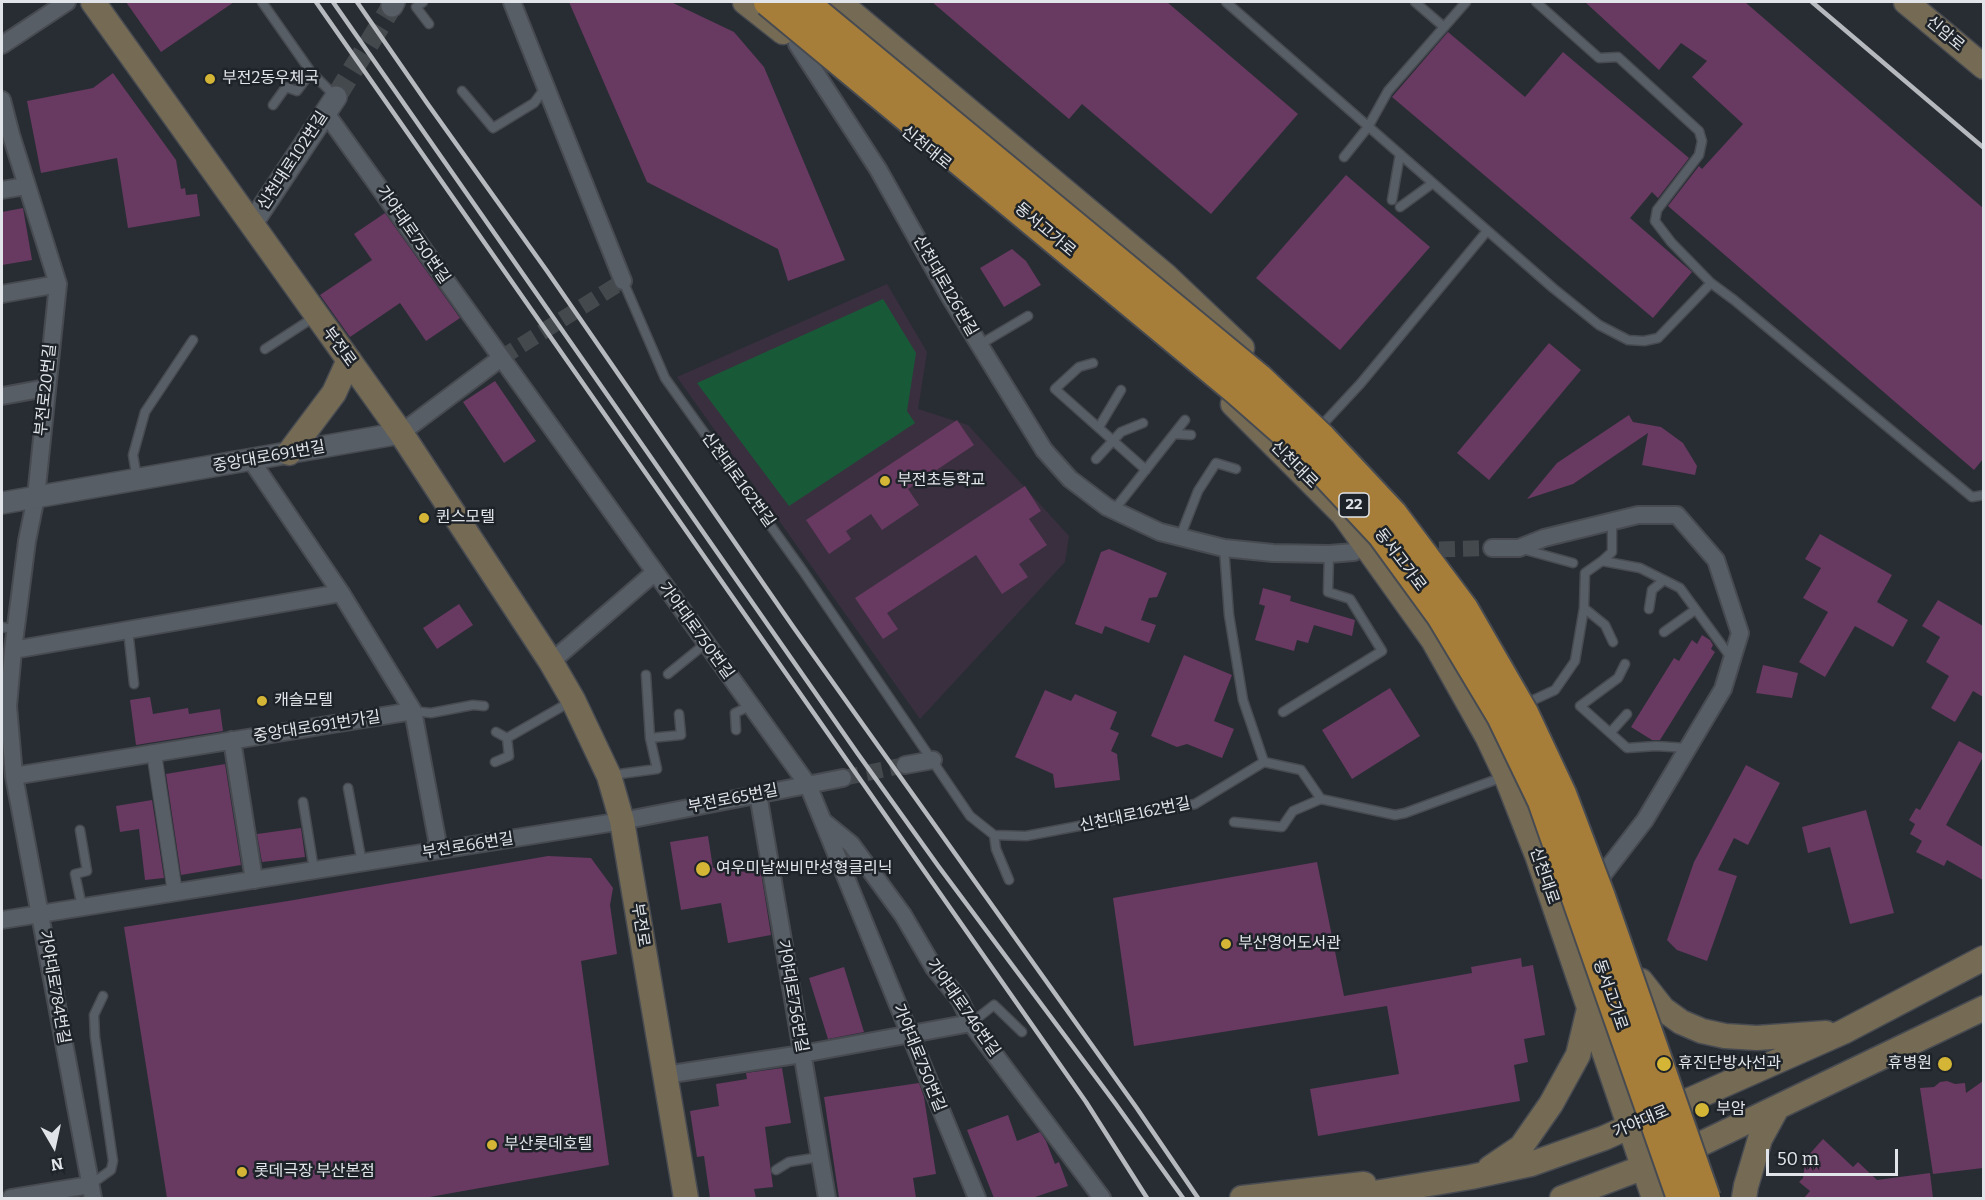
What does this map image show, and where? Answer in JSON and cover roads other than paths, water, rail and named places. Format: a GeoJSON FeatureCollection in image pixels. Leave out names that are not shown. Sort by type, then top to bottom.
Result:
{"type":"FeatureCollection","features":[{"type":"Feature","properties":{"kind":"highway","name":"동서고가로"},"geometry":{"type":"LineString","coordinates":[[768,2],[1237,391],[1296,443],[1382,535],[1441,615],[1495,706],[1542,801],[1681,1198]]}},
{"type":"Feature","properties":{"kind":"highway","name":"동서고가로"},"geometry":{"type":"LineString","coordinates":[[804,2],[1259,378],[1322,438],[1393,514],[1464,609],[1524,712],[1563,794],[1706,1198]]}},
{"type":"Feature","properties":{"kind":"main road","name":"부전로"},"geometry":{"type":"LineString","coordinates":[[93,2],[400,433],[551,662],[573,700],[609,776],[622,821],[687,1198]]}},
{"type":"Feature","properties":{"kind":"main road","name":"신천대로"},"geometry":{"type":"LineString","coordinates":[[745,2],[1228,399],[1344,514],[1433,640],[1488,738],[1506,776],[1537,855],[1654,1198]]}},
{"type":"Feature","properties":{"kind":"main road"},"geometry":{"type":"LineString","coordinates":[[839,2],[1165,275],[1375,478],[1425,538],[1472,603],[1511,668],[1568,784],[1641,981],[1714,1198]]}},
{"type":"Feature","properties":{"kind":"main road","name":"신암로"},"geometry":{"type":"LineString","coordinates":[[1906,2],[1983,66]]}},
{"type":"Feature","properties":{"kind":"main road"},"geometry":{"type":"LineString","coordinates":[[289,453],[334,393],[349,360]]}},
{"type":"Feature","properties":{"kind":"main road","name":"가야대로"},"geometry":{"type":"LineString","coordinates":[[1344,1198],[1472,1177],[1531,1164],[1629,1128],[1843,1032],[1983,958]]}},
{"type":"Feature","properties":{"kind":"main road"},"geometry":{"type":"LineString","coordinates":[[1641,981],[1663,1009],[1682,1022],[1711,1033],[1757,1038],[1843,1032]]}},
{"type":"Feature","properties":{"kind":"main road"},"geometry":{"type":"LineString","coordinates":[[1563,1198],[1696,1146],[1983,1008]]}},
{"type":"Feature","properties":{"kind":"main road"},"geometry":{"type":"LineString","coordinates":[[1242,1198],[1365,1184],[1472,1177],[1485,1172],[1521,1147],[1551,1104],[1578,1055],[1589,1010]]}},
{"type":"Feature","properties":{"kind":"main road"},"geometry":{"type":"LineString","coordinates":[[1744,1198],[1760,1139],[1777,1108]]}},
{"type":"Feature","properties":{"kind":"street"},"geometry":{"type":"LineString","coordinates":[[2,45],[67,2]]}},
{"type":"Feature","properties":{"kind":"street","name":"신천대로162번길"},"geometry":{"type":"LineString","coordinates":[[512,2],[623,281]]}},
{"type":"Feature","properties":{"kind":"street","name":"신천대로126번길"},"geometry":{"type":"LineString","coordinates":[[797,44],[878,169],[947,292],[1044,450],[1070,479],[1114,510],[1160,532],[1224,548],[1273,553],[1354,552]]}},
{"type":"Feature","properties":{"kind":"street","name":"부전로20번길"},"geometry":{"type":"LineString","coordinates":[[2,100],[6,136],[26,186],[58,284],[36,497]]}},
{"type":"Feature","properties":{"kind":"street","name":"신천대로102번길"},"geometry":{"type":"LineString","coordinates":[[251,225],[331,104]]}},
{"type":"Feature","properties":{"kind":"street","name":"가야대로750번길"},"geometry":{"type":"LineString","coordinates":[[331,104],[501,358],[808,785],[977,1198]]}},
{"type":"Feature","properties":{"kind":"street"},"geometry":{"type":"LineString","coordinates":[[2,190],[26,186]]}},
{"type":"Feature","properties":{"kind":"street"},"geometry":{"type":"LineString","coordinates":[[2,294],[58,284]]}},
{"type":"Feature","properties":{"kind":"street"},"geometry":{"type":"LineString","coordinates":[[400,433],[501,358]]}},
{"type":"Feature","properties":{"kind":"street"},"geometry":{"type":"LineString","coordinates":[[2,396],[46,388]]}},
{"type":"Feature","properties":{"kind":"street","name":"중앙대로691번길"},"geometry":{"type":"LineString","coordinates":[[2,503],[400,433]]}},
{"type":"Feature","properties":{"kind":"street"},"geometry":{"type":"LineString","coordinates":[[251,460],[341,593],[413,711],[439,850]]}},
{"type":"Feature","properties":{"kind":"street","name":"가야대로784번길"},"geometry":{"type":"LineString","coordinates":[[36,497],[9,628],[13,650],[8,706],[14,776],[91,1192]]}},
{"type":"Feature","properties":{"kind":"street"},"geometry":{"type":"LineString","coordinates":[[1492,548],[1519,548],[1544,538],[1638,515],[1677,515],[1716,560],[1740,633],[1723,689],[1645,820],[1601,877]]}},
{"type":"Feature","properties":{"kind":"street"},"geometry":{"type":"LineString","coordinates":[[551,662],[654,573]]}},
{"type":"Feature","properties":{"kind":"street"},"geometry":{"type":"LineString","coordinates":[[13,650],[341,593]]}},
{"type":"Feature","properties":{"kind":"street","name":"중앙대로691번가길"},"geometry":{"type":"LineString","coordinates":[[226,741],[413,711]]}},
{"type":"Feature","properties":{"kind":"street"},"geometry":{"type":"LineString","coordinates":[[14,776],[226,741],[254,880]]}},
{"type":"Feature","properties":{"kind":"street"},"geometry":{"type":"LineString","coordinates":[[154,753],[175,893]]}},
{"type":"Feature","properties":{"kind":"street"},"geometry":{"type":"LineString","coordinates":[[905,765],[933,760]]}},
{"type":"Feature","properties":{"kind":"street","name":"부전로65번길"},"geometry":{"type":"LineString","coordinates":[[622,821],[843,778]]}},
{"type":"Feature","properties":{"kind":"street","name":"가야대로756번길"},"geometry":{"type":"LineString","coordinates":[[758,794],[827,1198]]}},
{"type":"Feature","properties":{"kind":"street","name":"가야대로746번길"},"geometry":{"type":"LineString","coordinates":[[822,820],[851,844],[903,915],[934,968],[960,1000],[971,1023],[1101,1198]]}},
{"type":"Feature","properties":{"kind":"street","name":"부전로66번길"},"geometry":{"type":"LineString","coordinates":[[2,920],[622,821]]}},
{"type":"Feature","properties":{"kind":"street"},"geometry":{"type":"LineString","coordinates":[[665,1074],[802,1054],[971,1023]]}},
{"type":"Feature","properties":{"kind":"street"},"geometry":{"type":"LineString","coordinates":[[10,1198],[91,1192]]}},
{"type":"Feature","properties":{"kind":"lane"},"geometry":{"type":"LineString","coordinates":[[262,2],[331,104]]}},
{"type":"Feature","properties":{"kind":"lane"},"geometry":{"type":"LineString","coordinates":[[423,2],[416,7],[429,24]]}},
{"type":"Feature","properties":{"kind":"lane"},"geometry":{"type":"LineString","coordinates":[[1226,2],[1487,231],[1599,325],[1628,340],[1644,341],[1658,338],[1711,283]]}},
{"type":"Feature","properties":{"kind":"lane"},"geometry":{"type":"LineString","coordinates":[[1415,2],[1444,27]]}},
{"type":"Feature","properties":{"kind":"lane"},"geometry":{"type":"LineString","coordinates":[[1344,157],[1368,127],[1388,91],[1466,2]]}},
{"type":"Feature","properties":{"kind":"lane"},"geometry":{"type":"LineString","coordinates":[[1536,2],[1599,58],[1618,57],[1699,131],[1702,141],[1699,155],[1657,210],[1655,221],[1671,242],[1711,283],[1972,497],[1983,495]]}},
{"type":"Feature","properties":{"kind":"lane"},"geometry":{"type":"LineString","coordinates":[[273,105],[286,87],[297,91],[310,72]]}},
{"type":"Feature","properties":{"kind":"lane"},"geometry":{"type":"LineString","coordinates":[[462,91],[493,129],[534,103],[546,87]]}},
{"type":"Feature","properties":{"kind":"lane"},"geometry":{"type":"LineString","coordinates":[[1392,200],[1400,154]]}},
{"type":"Feature","properties":{"kind":"lane"},"geometry":{"type":"LineString","coordinates":[[1400,207],[1433,183]]}},
{"type":"Feature","properties":{"kind":"lane"},"geometry":{"type":"LineString","coordinates":[[1322,425],[1361,383],[1487,231]]}},
{"type":"Feature","properties":{"kind":"lane","name":"신천대로162번길"},"geometry":{"type":"LineString","coordinates":[[623,281],[665,378],[796,561],[970,816],[994,835],[1026,836],[1195,804],[1264,762]]}},
{"type":"Feature","properties":{"kind":"lane"},"geometry":{"type":"LineString","coordinates":[[265,349],[317,315]]}},
{"type":"Feature","properties":{"kind":"lane"},"geometry":{"type":"LineString","coordinates":[[980,345],[1028,316]]}},
{"type":"Feature","properties":{"kind":"lane"},"geometry":{"type":"LineString","coordinates":[[137,480],[133,454],[144,412],[193,340]]}},
{"type":"Feature","properties":{"kind":"lane"},"geometry":{"type":"LineString","coordinates":[[1093,363],[1079,367],[1055,389],[1146,470]]}},
{"type":"Feature","properties":{"kind":"lane"},"geometry":{"type":"LineString","coordinates":[[1099,427],[1121,390]]}},
{"type":"Feature","properties":{"kind":"lane"},"geometry":{"type":"LineString","coordinates":[[1114,510],[1185,420]]}},
{"type":"Feature","properties":{"kind":"lane"},"geometry":{"type":"LineString","coordinates":[[1096,459],[1120,432],[1143,423]]}},
{"type":"Feature","properties":{"kind":"lane"},"geometry":{"type":"LineString","coordinates":[[1175,434],[1191,435]]}},
{"type":"Feature","properties":{"kind":"lane"},"geometry":{"type":"LineString","coordinates":[[1180,537],[1198,491],[1216,463],[1236,469]]}},
{"type":"Feature","properties":{"kind":"lane"},"geometry":{"type":"LineString","coordinates":[[1528,702],[1555,690],[1575,661],[1584,608],[1585,573],[1612,552],[1611,521]]}},
{"type":"Feature","properties":{"kind":"lane"},"geometry":{"type":"LineString","coordinates":[[1224,548],[1229,615],[1243,700],[1264,762],[1300,770],[1321,800]]}},
{"type":"Feature","properties":{"kind":"lane"},"geometry":{"type":"LineString","coordinates":[[1519,548],[1573,563]]}},
{"type":"Feature","properties":{"kind":"lane"},"geometry":{"type":"LineString","coordinates":[[1283,712],[1382,651],[1350,600],[1328,592],[1329,554]]}},
{"type":"Feature","properties":{"kind":"lane"},"geometry":{"type":"LineString","coordinates":[[1602,561],[1640,568],[1680,588],[1732,660]]}},
{"type":"Feature","properties":{"kind":"lane"},"geometry":{"type":"LineString","coordinates":[[1648,609],[1652,590],[1664,580]]}},
{"type":"Feature","properties":{"kind":"lane"},"geometry":{"type":"LineString","coordinates":[[1584,608],[1605,625],[1613,642]]}},
{"type":"Feature","properties":{"kind":"lane"},"geometry":{"type":"LineString","coordinates":[[1664,632],[1695,610]]}},
{"type":"Feature","properties":{"kind":"lane"},"geometry":{"type":"LineString","coordinates":[[128,630],[134,684]]}},
{"type":"Feature","properties":{"kind":"lane"},"geometry":{"type":"LineString","coordinates":[[668,674],[705,644]]}},
{"type":"Feature","properties":{"kind":"lane"},"geometry":{"type":"LineString","coordinates":[[1625,664],[1618,678],[1580,706],[1627,748],[1656,746],[1687,748]]}},
{"type":"Feature","properties":{"kind":"lane"},"geometry":{"type":"LineString","coordinates":[[609,776],[657,769],[650,738],[646,675]]}},
{"type":"Feature","properties":{"kind":"lane"},"geometry":{"type":"LineString","coordinates":[[507,738],[573,700]]}},
{"type":"Feature","properties":{"kind":"lane","name":"중앙대로691번가길"},"geometry":{"type":"LineString","coordinates":[[413,711],[431,713],[473,705],[484,706]]}},
{"type":"Feature","properties":{"kind":"lane"},"geometry":{"type":"LineString","coordinates":[[736,730],[735,713],[750,706]]}},
{"type":"Feature","properties":{"kind":"lane"},"geometry":{"type":"LineString","coordinates":[[650,738],[681,735],[679,714]]}},
{"type":"Feature","properties":{"kind":"lane"},"geometry":{"type":"LineString","coordinates":[[1610,733],[1627,714]]}},
{"type":"Feature","properties":{"kind":"lane"},"geometry":{"type":"LineString","coordinates":[[495,732],[507,738]]}},
{"type":"Feature","properties":{"kind":"lane"},"geometry":{"type":"LineString","coordinates":[[495,762],[509,756],[507,738]]}},
{"type":"Feature","properties":{"kind":"lane"},"geometry":{"type":"LineString","coordinates":[[1234,822],[1282,827],[1293,811],[1321,800],[1395,815],[1506,776]]}},
{"type":"Feature","properties":{"kind":"lane"},"geometry":{"type":"LineString","coordinates":[[348,788],[363,862]]}},
{"type":"Feature","properties":{"kind":"lane"},"geometry":{"type":"LineString","coordinates":[[303,802],[314,870]]}},
{"type":"Feature","properties":{"kind":"lane"},"geometry":{"type":"LineString","coordinates":[[80,830],[87,871],[75,874],[82,907]]}},
{"type":"Feature","properties":{"kind":"lane"},"geometry":{"type":"LineString","coordinates":[[994,835],[996,849],[1009,880]]}},
{"type":"Feature","properties":{"kind":"lane"},"geometry":{"type":"LineString","coordinates":[[91,1192],[111,1170],[114,1161],[95,1037],[94,1015],[103,996]]}},
{"type":"Feature","properties":{"kind":"lane"},"geometry":{"type":"LineString","coordinates":[[971,1023],[994,1005],[1022,1032]]}},
{"type":"Feature","properties":{"kind":"lane"},"geometry":{"type":"LineString","coordinates":[[776,1170],[789,1162],[820,1157]]}},
{"type":"Feature","properties":{"kind":"tunnel"},"geometry":{"type":"LineString","coordinates":[[336,97],[392,6]]}},
{"type":"Feature","properties":{"kind":"tunnel"},"geometry":{"type":"LineString","coordinates":[[501,358],[623,281]]}},
{"type":"Feature","properties":{"kind":"tunnel"},"geometry":{"type":"LineString","coordinates":[[1415,550],[1492,548]]}},
{"type":"Feature","properties":{"kind":"tunnel"},"geometry":{"type":"LineString","coordinates":[[843,778],[905,765]]}},
{"type":"Feature","properties":{"kind":"railway"},"geometry":{"type":"LineString","coordinates":[[316,2],[1086,1102],[1147,1198]]}},
{"type":"Feature","properties":{"kind":"railway"},"geometry":{"type":"LineString","coordinates":[[333,2],[858,754],[1183,1198]]}},
{"type":"Feature","properties":{"kind":"railway"},"geometry":{"type":"LineString","coordinates":[[357,2],[547,271],[794,628],[1136,1107],[1198,1198]]}},
{"type":"Feature","properties":{"kind":"railway"},"geometry":{"type":"LineString","coordinates":[[1812,2],[1984,148]]}},
{"type":"Feature","properties":{"kind":"place","name":"부전2동우체국"},"geometry":{"type":"Point","coordinates":[210,79]}},
{"type":"Feature","properties":{"kind":"place","name":"부전초등학교"},"geometry":{"type":"Point","coordinates":[885,481]}},
{"type":"Feature","properties":{"kind":"place","name":"퀸스모텔"},"geometry":{"type":"Point","coordinates":[424,518]}},
{"type":"Feature","properties":{"kind":"place","name":"캐슬모텔"},"geometry":{"type":"Point","coordinates":[262,701]}},
{"type":"Feature","properties":{"kind":"place","name":"여우미날씬비만성형클리닉"},"geometry":{"type":"Point","coordinates":[703,869]}},
{"type":"Feature","properties":{"kind":"place","name":"부산영어도서관"},"geometry":{"type":"Point","coordinates":[1226,944]}},
{"type":"Feature","properties":{"kind":"place","name":"휴진단방사선과"},"geometry":{"type":"Point","coordinates":[1664,1064]}},
{"type":"Feature","properties":{"kind":"place","name":"휴병원"},"geometry":{"type":"Point","coordinates":[1945,1064]}},
{"type":"Feature","properties":{"kind":"place","name":"부암"},"geometry":{"type":"Point","coordinates":[1702,1110]}},
{"type":"Feature","properties":{"kind":"place","name":"부산롯데호텔"},"geometry":{"type":"Point","coordinates":[492,1145]}},
{"type":"Feature","properties":{"kind":"place","name":"롯데극장 부산본점"},"geometry":{"type":"Point","coordinates":[242,1172]}}]}
